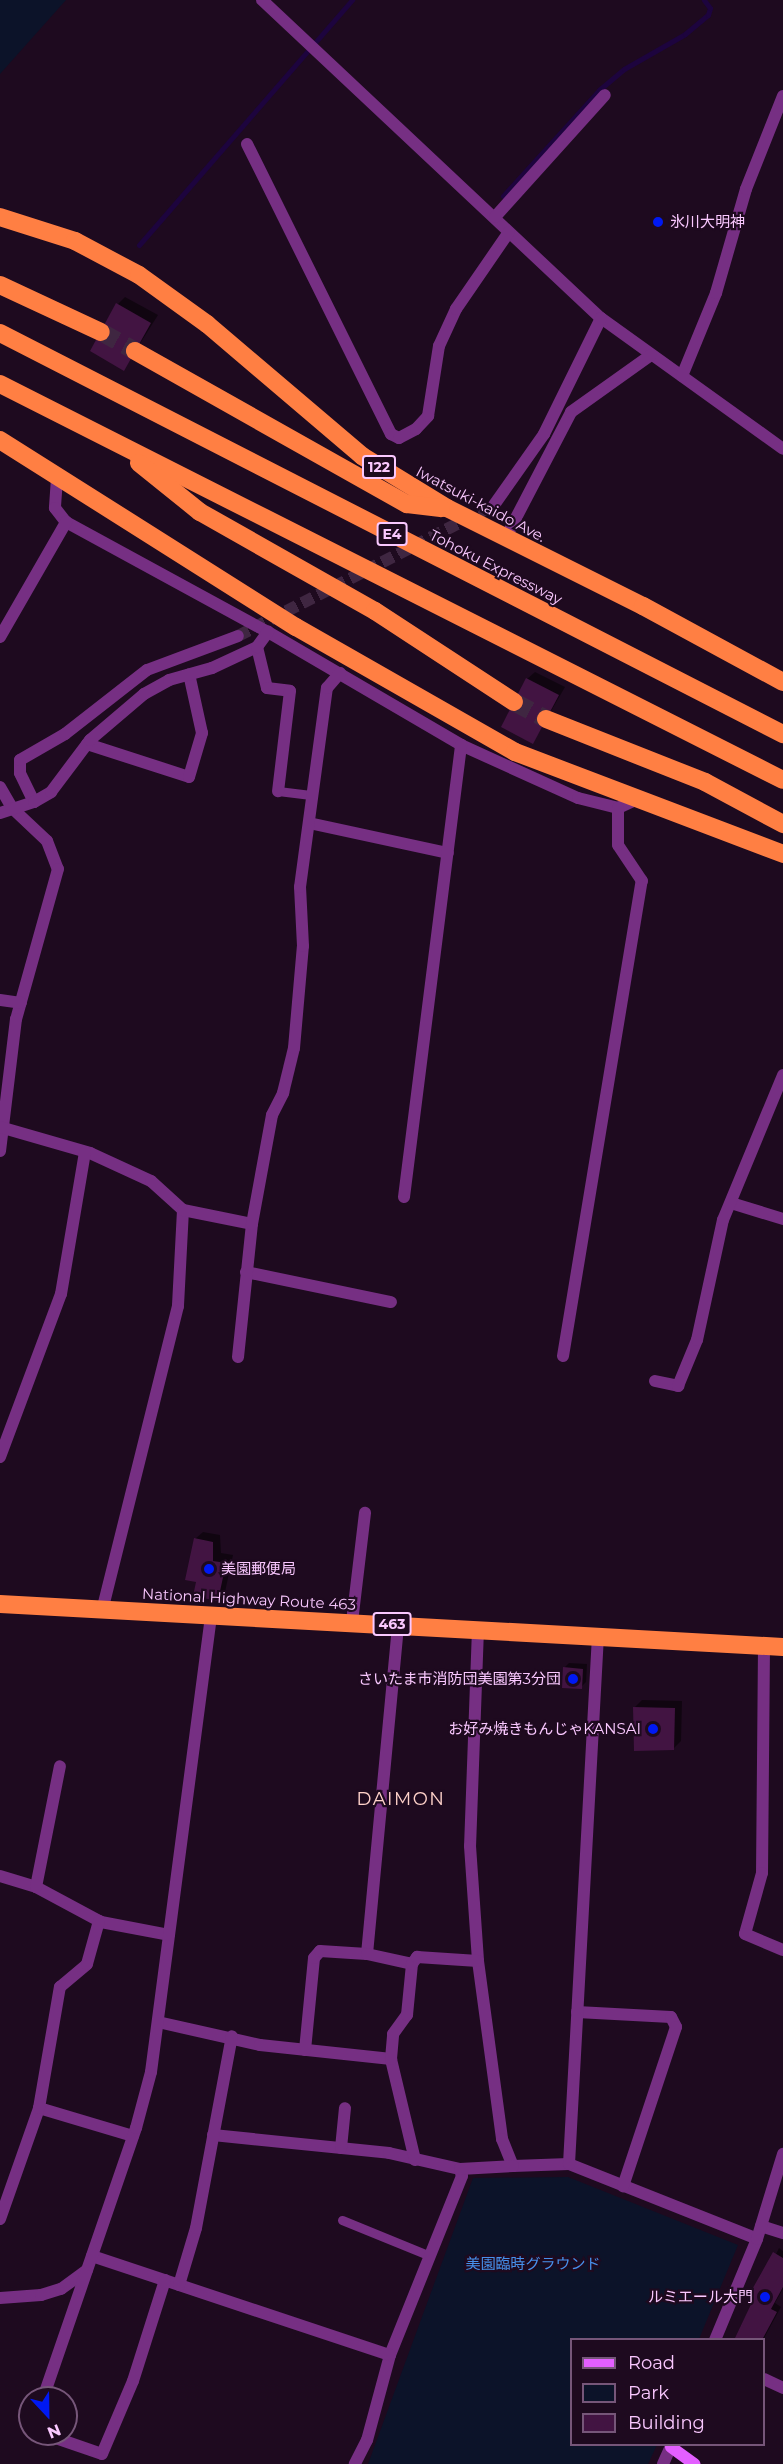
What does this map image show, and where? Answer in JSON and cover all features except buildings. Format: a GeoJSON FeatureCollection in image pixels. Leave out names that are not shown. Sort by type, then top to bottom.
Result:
{"type":"FeatureCollection","features":[{"type":"Feature","properties":{"kind":"highway","name":"Iwatsuki-kaido Ave."},"geometry":{"type":"LineString","coordinates":[[0,217],[75,241],[139,275],[207,324],[362,456],[447,508],[643,606],[783,682]]}},
{"type":"Feature","properties":{"kind":"highway"},"geometry":{"type":"LineString","coordinates":[[0,285],[100,332]]}},
{"type":"Feature","properties":{"kind":"highway","name":"Tohoku Expressway"},"geometry":{"type":"LineString","coordinates":[[0,333],[783,734]]}},
{"type":"Feature","properties":{"kind":"highway"},"geometry":{"type":"LineString","coordinates":[[135,351],[407,504],[447,508]]}},
{"type":"Feature","properties":{"kind":"highway"},"geometry":{"type":"LineString","coordinates":[[0,384],[783,780]]}},
{"type":"Feature","properties":{"kind":"highway"},"geometry":{"type":"LineString","coordinates":[[107,439],[200,512],[375,611],[514,702]]}},
{"type":"Feature","properties":{"kind":"highway"},"geometry":{"type":"LineString","coordinates":[[0,440],[296,627],[515,752],[635,800],[783,854]]}},
{"type":"Feature","properties":{"kind":"highway"},"geometry":{"type":"LineString","coordinates":[[546,719],[705,782],[783,824]]}},
{"type":"Feature","properties":{"kind":"highway","name":"National Highway Route 463"},"geometry":{"type":"LineString","coordinates":[[0,1604],[598,1635],[783,1647]]}},
{"type":"Feature","properties":{"kind":"street"},"geometry":{"type":"LineString","coordinates":[[262,0],[601,318],[783,449]]}},
{"type":"Feature","properties":{"kind":"street"},"geometry":{"type":"LineString","coordinates":[[495,217],[605,95]]}},
{"type":"Feature","properties":{"kind":"street"},"geometry":{"type":"LineString","coordinates":[[682,376],[716,293],[746,189],[783,96]]}},
{"type":"Feature","properties":{"kind":"street"},"geometry":{"type":"LineString","coordinates":[[247,144],[391,435],[399,438],[416,429],[428,416],[439,346],[456,309],[509,232]]}},
{"type":"Feature","properties":{"kind":"street"},"geometry":{"type":"LineString","coordinates":[[494,505],[544,434],[601,318]]}},
{"type":"Feature","properties":{"kind":"street"},"geometry":{"type":"LineString","coordinates":[[505,539],[571,412],[651,355]]}},
{"type":"Feature","properties":{"kind":"street"},"geometry":{"type":"LineString","coordinates":[[57,478],[55,508],[66,522],[268,632],[461,745],[578,798],[618,808],[635,800]]}},
{"type":"Feature","properties":{"kind":"street"},"geometry":{"type":"LineString","coordinates":[[0,637],[66,522]]}},
{"type":"Feature","properties":{"kind":"street"},"geometry":{"type":"LineString","coordinates":[[0,813],[34,802],[51,792],[68,773],[87,744],[144,694],[169,680],[257,647],[268,632]]}},
{"type":"Feature","properties":{"kind":"street"},"geometry":{"type":"LineString","coordinates":[[34,802],[20,773],[20,760],[65,734],[147,670],[238,636]]}},
{"type":"Feature","properties":{"kind":"street"},"geometry":{"type":"LineString","coordinates":[[257,647],[267,688],[290,691],[278,791]]}},
{"type":"Feature","properties":{"kind":"street"},"geometry":{"type":"LineString","coordinates":[[238,1357],[252,1224],[272,1115],[283,1093],[294,1048],[303,946],[300,887],[327,688],[340,673]]}},
{"type":"Feature","properties":{"kind":"street"},"geometry":{"type":"LineString","coordinates":[[87,744],[189,777],[202,733],[189,674]]}},
{"type":"Feature","properties":{"kind":"street"},"geometry":{"type":"LineString","coordinates":[[404,1197],[461,745]]}},
{"type":"Feature","properties":{"kind":"street"},"geometry":{"type":"LineString","coordinates":[[0,788],[12,808],[47,841],[58,869],[21,1003],[0,1151]]}},
{"type":"Feature","properties":{"kind":"street"},"geometry":{"type":"LineString","coordinates":[[563,1356],[642,882],[618,846],[618,808]]}},
{"type":"Feature","properties":{"kind":"street"},"geometry":{"type":"LineString","coordinates":[[309,823],[448,853]]}},
{"type":"Feature","properties":{"kind":"street"},"geometry":{"type":"LineString","coordinates":[[0,1000],[21,1003]]}},
{"type":"Feature","properties":{"kind":"street"},"geometry":{"type":"LineString","coordinates":[[655,1381],[678,1386],[697,1340],[723,1220],[783,1075]]}},
{"type":"Feature","properties":{"kind":"street"},"geometry":{"type":"LineString","coordinates":[[2,1127],[86,1152],[152,1182],[183,1210],[252,1224]]}},
{"type":"Feature","properties":{"kind":"street"},"geometry":{"type":"LineString","coordinates":[[0,1456],[61,1294],[86,1152]]}},
{"type":"Feature","properties":{"kind":"street"},"geometry":{"type":"LineString","coordinates":[[731,1203],[783,1219]]}},
{"type":"Feature","properties":{"kind":"street"},"geometry":{"type":"LineString","coordinates":[[102,1610],[178,1306],[183,1210]]}},
{"type":"Feature","properties":{"kind":"street"},"geometry":{"type":"LineString","coordinates":[[246,1272],[392,1302]]}},
{"type":"Feature","properties":{"kind":"street"},"geometry":{"type":"LineString","coordinates":[[352,1622],[365,1513]]}},
{"type":"Feature","properties":{"kind":"street"},"geometry":{"type":"LineString","coordinates":[[47,2386],[134,2136],[151,2072],[211,1616]]}},
{"type":"Feature","properties":{"kind":"street"},"geometry":{"type":"LineString","coordinates":[[367,1954],[398,1625]]}},
{"type":"Feature","properties":{"kind":"street"},"geometry":{"type":"LineString","coordinates":[[478,1629],[470,1821],[478,1962],[502,2139],[513,2166]]}},
{"type":"Feature","properties":{"kind":"street"},"geometry":{"type":"LineString","coordinates":[[569,2163],[598,1635]]}},
{"type":"Feature","properties":{"kind":"street"},"geometry":{"type":"LineString","coordinates":[[764,1646],[762,1873],[745,1934],[783,1950]]}},
{"type":"Feature","properties":{"kind":"street"},"geometry":{"type":"LineString","coordinates":[[36,1887],[60,1766]]}},
{"type":"Feature","properties":{"kind":"street"},"geometry":{"type":"LineString","coordinates":[[0,1876],[36,1887],[99,1921],[169,1935]]}},
{"type":"Feature","properties":{"kind":"street"},"geometry":{"type":"LineString","coordinates":[[0,2219],[39,2108],[60,1987],[87,1964],[99,1921]]}},
{"type":"Feature","properties":{"kind":"street"},"geometry":{"type":"LineString","coordinates":[[305,2050],[314,1958],[320,1951],[367,1954],[412,1964]]}},
{"type":"Feature","properties":{"kind":"street"},"geometry":{"type":"LineString","coordinates":[[415,2160],[391,2059],[393,2034],[407,2015],[412,1964],[417,1958],[478,1962]]}},
{"type":"Feature","properties":{"kind":"street"},"geometry":{"type":"LineString","coordinates":[[577,2012],[671,2018],[676,2027],[623,2186]]}},
{"type":"Feature","properties":{"kind":"street"},"geometry":{"type":"LineString","coordinates":[[158,2022],[232,2036],[260,2045],[391,2059]]}},
{"type":"Feature","properties":{"kind":"street"},"geometry":{"type":"LineString","coordinates":[[179,2285],[196,2228],[232,2036]]}},
{"type":"Feature","properties":{"kind":"street"},"geometry":{"type":"LineString","coordinates":[[39,2108],[134,2136]]}},
{"type":"Feature","properties":{"kind":"street"},"geometry":{"type":"LineString","coordinates":[[341,2148],[345,2108]]}},
{"type":"Feature","properties":{"kind":"street"},"geometry":{"type":"LineString","coordinates":[[213,2135],[341,2148],[460,2169],[569,2163],[757,2239]]}},
{"type":"Feature","properties":{"kind":"street"},"geometry":{"type":"LineString","coordinates":[[716,2338],[757,2239],[783,2154]]}},
{"type":"Feature","properties":{"kind":"street"},"geometry":{"type":"LineString","coordinates":[[355,2464],[367,2440],[390,2355],[462,2176],[460,2169]]}},
{"type":"Feature","properties":{"kind":"street"},"geometry":{"type":"LineString","coordinates":[[761,2226],[783,2233]]}},
{"type":"Feature","properties":{"kind":"street"},"geometry":{"type":"LineString","coordinates":[[92,2256],[390,2355]]}},
{"type":"Feature","properties":{"kind":"street"},"geometry":{"type":"LineString","coordinates":[[0,2298],[41,2295],[61,2289],[87,2270]]}},
{"type":"Feature","properties":{"kind":"street"},"geometry":{"type":"LineString","coordinates":[[78,2446],[102,2454],[133,2382],[165,2280]]}},
{"type":"Feature","properties":{"kind":"street"},"geometry":{"type":"LineString","coordinates":[[765,2379],[783,2388]]}},
{"type":"Feature","properties":{"kind":"street"},"geometry":{"type":"LineString","coordinates":[[663,2464],[671,2446],[694,2464]]}},
{"type":"Feature","properties":{"kind":"lane"},"geometry":{"type":"LineString","coordinates":[[278,791],[313,795]]}},
{"type":"Feature","properties":{"kind":"lane"},"geometry":{"type":"LineString","coordinates":[[342,2220],[430,2256]]}},
{"type":"Feature","properties":{"kind":"green space"},"geometry":{"type":"Polygon","coordinates":[[[0,0],[66,0],[0,74],[0,0]]]}},
{"type":"Feature","properties":{"kind":"green space","name":"美園臨時グラウンド"},"geometry":{"type":"Polygon","coordinates":[[[568,2177],[738,2245],[699,2338],[570,2338],[570,2446],[657,2446],[648,2464],[368,2464],[473,2178],[568,2177]]]}},
{"type":"Feature","properties":{"kind":"waterway"},"geometry":{"type":"LineString","coordinates":[[139,245],[352,0]]}},
{"type":"Feature","properties":{"kind":"waterway"},"geometry":{"type":"LineString","coordinates":[[503,196],[599,90],[624,69],[685,34],[708,15],[710,8],[704,0]]}},
{"type":"Feature","properties":{"kind":"tunnel"},"geometry":{"type":"LineString","coordinates":[[101,332],[135,351]]}},
{"type":"Feature","properties":{"kind":"tunnel"},"geometry":{"type":"LineString","coordinates":[[238,636],[494,505]]}},
{"type":"Feature","properties":{"kind":"tunnel"},"geometry":{"type":"LineString","coordinates":[[514,702],[546,719]]}},
{"type":"Feature","properties":{"kind":"place","name":"氷川大明神"},"geometry":{"type":"Point","coordinates":[658,222]}},
{"type":"Feature","properties":{"kind":"place","name":"美園郵便局"},"geometry":{"type":"Point","coordinates":[209,1569]}},
{"type":"Feature","properties":{"kind":"place","name":"さいたま市消防団美園第3分団"},"geometry":{"type":"Point","coordinates":[573,1679]}},
{"type":"Feature","properties":{"kind":"place","name":"お好み焼きもんじゃKANSAI"},"geometry":{"type":"Point","coordinates":[653,1729]}},
{"type":"Feature","properties":{"kind":"place","name":"ルミエール大門"},"geometry":{"type":"Point","coordinates":[765,2297]}},
{"type":"Feature","properties":{"kind":"district","name":"DAIMON"},"geometry":{"type":"Point","coordinates":[401,1799]}}]}
